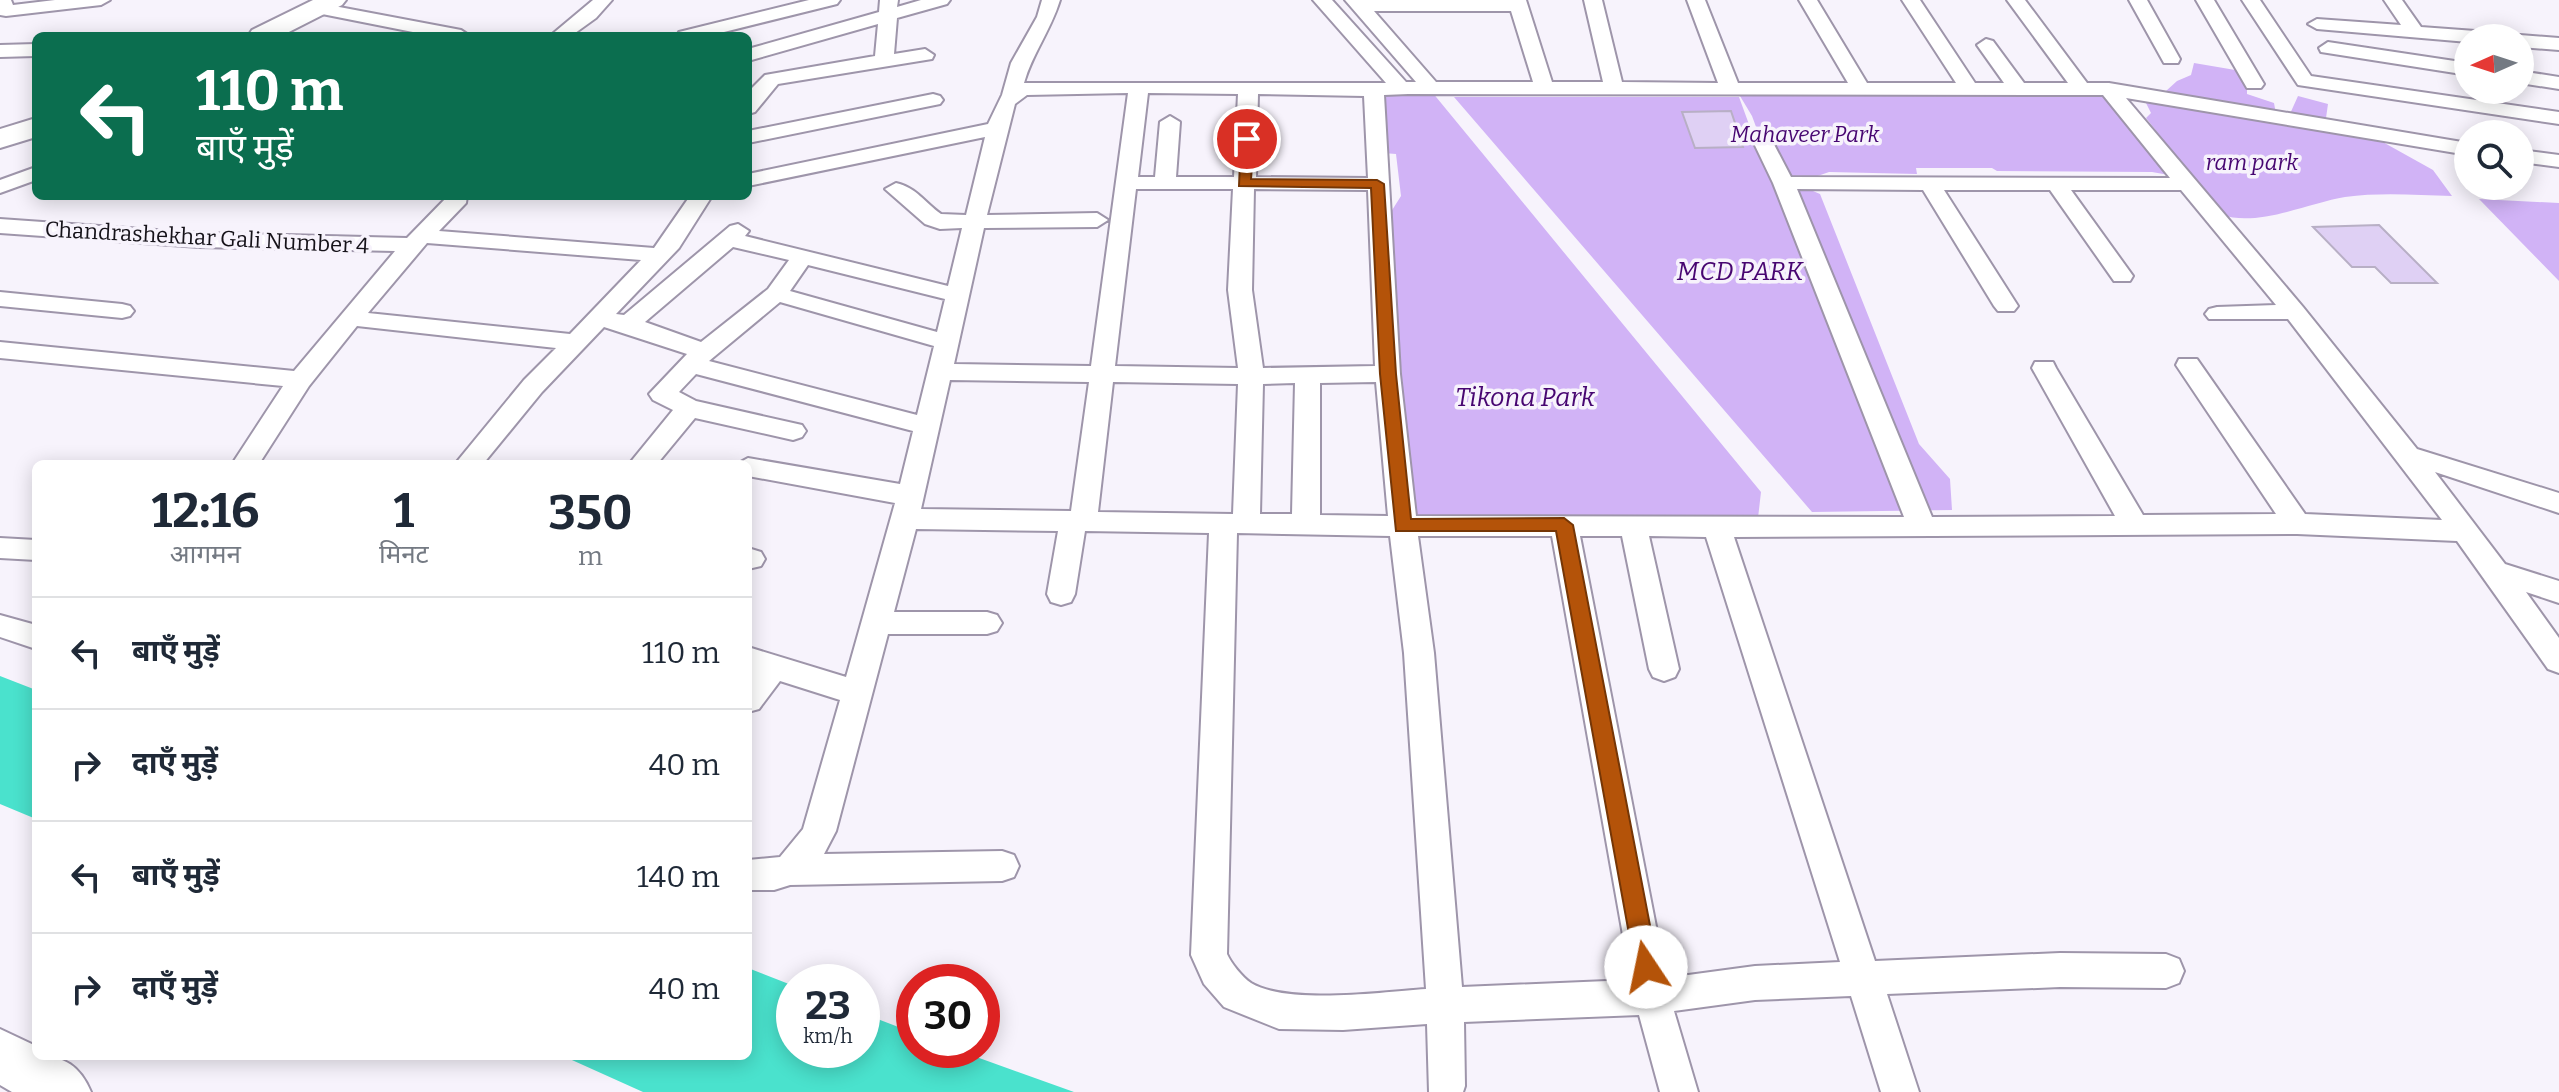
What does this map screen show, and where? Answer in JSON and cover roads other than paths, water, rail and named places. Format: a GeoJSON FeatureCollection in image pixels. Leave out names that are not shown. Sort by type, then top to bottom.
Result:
{"type":"FeatureCollection","features":[{"type":"Feature","properties":{"kind":"street"},"geometry":{"type":"LineString","coordinates":[[1,10],[101,0]]}},
{"type":"Feature","properties":{"kind":"street"},"geometry":{"type":"LineString","coordinates":[[565,32],[590,14],[603,0]]}},
{"type":"Feature","properties":{"kind":"street"},"geometry":{"type":"LineString","coordinates":[[702,32],[831,0]]}},
{"type":"Feature","properties":{"kind":"street"},"geometry":{"type":"LineString","coordinates":[[752,54],[888,8],[941,0]]}},
{"type":"Feature","properties":{"kind":"street"},"geometry":{"type":"LineString","coordinates":[[791,870],[808,854],[819,831],[908,508],[997,128],[1020,63],[1046,17],[1051,0]]}},
{"type":"Feature","properties":{"kind":"street"},"geometry":{"type":"LineString","coordinates":[[1322,0],[1415,88]]}},
{"type":"Feature","properties":{"kind":"street"},"geometry":{"type":"LineString","coordinates":[[1593,0],[1614,88]]}},
{"type":"Feature","properties":{"kind":"street"},"geometry":{"type":"LineString","coordinates":[[1696,0],[1730,88]]}},
{"type":"Feature","properties":{"kind":"street"},"geometry":{"type":"LineString","coordinates":[[1808,0],[1860,87]]}},
{"type":"Feature","properties":{"kind":"street"},"geometry":{"type":"LineString","coordinates":[[1911,0],[1968,87]]}},
{"type":"Feature","properties":{"kind":"street"},"geometry":{"type":"LineString","coordinates":[[2016,0],[2081,88]]}},
{"type":"Feature","properties":{"kind":"street"},"geometry":{"type":"LineString","coordinates":[[2138,0],[2171,59]]}},
{"type":"Feature","properties":{"kind":"street"},"geometry":{"type":"LineString","coordinates":[[2205,0],[2254,84]]}},
{"type":"Feature","properties":{"kind":"street"},"geometry":{"type":"LineString","coordinates":[[2251,0],[2301,78],[2309,82],[2559,118]]}},
{"type":"Feature","properties":{"kind":"street"},"geometry":{"type":"LineString","coordinates":[[2393,0],[2415,32]]}},
{"type":"Feature","properties":{"kind":"street"},"geometry":{"type":"LineString","coordinates":[[1357,3],[1415,88]]}},
{"type":"Feature","properties":{"kind":"street"},"geometry":{"type":"LineString","coordinates":[[1357,3],[1518,3],[1544,88]]}},
{"type":"Feature","properties":{"kind":"street"},"geometry":{"type":"LineString","coordinates":[[269,32],[326,4],[444,32]]}},
{"type":"Feature","properties":{"kind":"street"},"geometry":{"type":"LineString","coordinates":[[876,63],[884,59],[888,8]]}},
{"type":"Feature","properties":{"kind":"street"},"geometry":{"type":"LineString","coordinates":[[2361,133],[2314,18],[2454,35]]}},
{"type":"Feature","properties":{"kind":"street"},"geometry":{"type":"LineString","coordinates":[[2534,42],[2559,44]]}},
{"type":"Feature","properties":{"kind":"street"},"geometry":{"type":"LineString","coordinates":[[1986,45],[2018,88]]}},
{"type":"Feature","properties":{"kind":"street"},"geometry":{"type":"LineString","coordinates":[[2328,48],[2454,67]]}},
{"type":"Feature","properties":{"kind":"street"},"geometry":{"type":"LineString","coordinates":[[0,51],[32,50]]}},
{"type":"Feature","properties":{"kind":"street"},"geometry":{"type":"LineString","coordinates":[[752,99],[766,83],[777,78],[925,55]]}},
{"type":"Feature","properties":{"kind":"street"},"geometry":{"type":"LineString","coordinates":[[1660,65],[1671,88]]}},
{"type":"Feature","properties":{"kind":"street"},"geometry":{"type":"LineString","coordinates":[[2534,79],[2559,83]]}},
{"type":"Feature","properties":{"kind":"street"},"geometry":{"type":"LineString","coordinates":[[1011,94],[1045,87],[2109,89],[2454,147]]}},
{"type":"Feature","properties":{"kind":"street"},"geometry":{"type":"LineString","coordinates":[[1061,594],[1078,522],[1139,87]]}},
{"type":"Feature","properties":{"kind":"street"},"geometry":{"type":"LineString","coordinates":[[1248,89],[1240,290],[1250,376],[1234,524],[1209,955],[1237,995],[1279,1011],[1343,1012],[1652,997],[1755,983],[2060,970],[2166,971]]}},
{"type":"Feature","properties":{"kind":"street"},"geometry":{"type":"LineString","coordinates":[[2109,89],[2184,184],[2295,312],[2467,531],[2559,661]]}},
{"type":"Feature","properties":{"kind":"street"},"geometry":{"type":"LineString","coordinates":[[1374,90],[1388,374],[1402,526],[1419,653],[1445,1005],[1446,1086]]}},
{"type":"Feature","properties":{"kind":"street"},"geometry":{"type":"LineString","coordinates":[[752,136],[933,100]]}},
{"type":"Feature","properties":{"kind":"street"},"geometry":{"type":"LineString","coordinates":[[2424,111],[2441,146]]}},
{"type":"Feature","properties":{"kind":"street"},"geometry":{"type":"LineString","coordinates":[[1165,183],[1170,122]]}},
{"type":"Feature","properties":{"kind":"street"},"geometry":{"type":"LineString","coordinates":[[0,139],[32,128]]}},
{"type":"Feature","properties":{"kind":"street"},"geometry":{"type":"LineString","coordinates":[[752,179],[997,128]]}},
{"type":"Feature","properties":{"kind":"street"},"geometry":{"type":"LineString","coordinates":[[1760,135],[1784,183],[1922,527]]}},
{"type":"Feature","properties":{"kind":"street"},"geometry":{"type":"LineString","coordinates":[[2534,158],[2559,161]]}},
{"type":"Feature","properties":{"kind":"street"},"geometry":{"type":"LineString","coordinates":[[0,187],[32,175]]}},
{"type":"Feature","properties":{"kind":"street"},"geometry":{"type":"LineString","coordinates":[[1126,183],[1377,184]]}},
{"type":"Feature","properties":{"kind":"street"},"geometry":{"type":"LineString","coordinates":[[1784,183],[2184,184]]}},
{"type":"Feature","properties":{"kind":"street"},"geometry":{"type":"LineString","coordinates":[[1930,184],[2006,306]]}},
{"type":"Feature","properties":{"kind":"street"},"geometry":{"type":"LineString","coordinates":[[2057,185],[2122,276]]}},
{"type":"Feature","properties":{"kind":"street"},"geometry":{"type":"LineString","coordinates":[[896,189],[916,200],[930,219],[974,223],[1097,220]]}},
{"type":"Feature","properties":{"kind":"street"},"geometry":{"type":"LineString","coordinates":[[248,460],[300,380],[350,318],[456,200]]}},
{"type":"Feature","properties":{"kind":"street"},"geometry":{"type":"LineString","coordinates":[[472,460],[597,318],[671,243],[698,200]]}},
{"type":"Feature","properties":{"kind":"street","name":"Chandrashekhar Gali Number 4"},"geometry":{"type":"LineString","coordinates":[[0,226],[199,240],[418,241],[659,255]]}},
{"type":"Feature","properties":{"kind":"street"},"geometry":{"type":"LineString","coordinates":[[628,324],[733,235],[803,257],[957,295]]}},
{"type":"Feature","properties":{"kind":"street"},"geometry":{"type":"LineString","coordinates":[[793,431],[689,408],[662,394],[698,358],[776,294],[803,257]]}},
{"type":"Feature","properties":{"kind":"street"},"geometry":{"type":"LineString","coordinates":[[776,294],[946,342]]}},
{"type":"Feature","properties":{"kind":"street"},"geometry":{"type":"LineString","coordinates":[[0,299],[122,311]]}},
{"type":"Feature","properties":{"kind":"street"},"geometry":{"type":"LineString","coordinates":[[2217,314],[2295,312]]}},
{"type":"Feature","properties":{"kind":"street"},"geometry":{"type":"LineString","coordinates":[[350,318],[575,342]]}},
{"type":"Feature","properties":{"kind":"street"},"geometry":{"type":"LineString","coordinates":[[597,318],[628,324],[698,358],[927,426]]}},
{"type":"Feature","properties":{"kind":"street"},"geometry":{"type":"LineString","coordinates":[[0,350],[300,380]]}},
{"type":"Feature","properties":{"kind":"street"},"geometry":{"type":"LineString","coordinates":[[2188,365],[2297,524]]}},
{"type":"Feature","properties":{"kind":"street"},"geometry":{"type":"LineString","coordinates":[[2044,368],[2135,526]]}},
{"type":"Feature","properties":{"kind":"street"},"geometry":{"type":"LineString","coordinates":[[938,372],[1250,376],[1388,374]]}},
{"type":"Feature","properties":{"kind":"street"},"geometry":{"type":"LineString","coordinates":[[1306,525],[1308,375]]}},
{"type":"Feature","properties":{"kind":"street"},"geometry":{"type":"LineString","coordinates":[[645,460],[689,408]]}},
{"type":"Feature","properties":{"kind":"street"},"geometry":{"type":"LineString","coordinates":[[2407,455],[2517,487],[2559,503]]}},
{"type":"Feature","properties":{"kind":"street"},"geometry":{"type":"LineString","coordinates":[[752,468],[908,508],[1078,522],[1922,527],[2297,524],[2467,531]]}},
{"type":"Feature","properties":{"kind":"street"},"geometry":{"type":"LineString","coordinates":[[1564,525],[1652,997],[1679,1092]]}},
{"type":"Feature","properties":{"kind":"street"},"geometry":{"type":"LineString","coordinates":[[1633,525],[1664,669]]}},
{"type":"Feature","properties":{"kind":"street"},"geometry":{"type":"LineString","coordinates":[[1716,525],[1866,979],[1900,1092]]}},
{"type":"Feature","properties":{"kind":"street"},"geometry":{"type":"LineString","coordinates":[[0,548],[32,550]]}},
{"type":"Feature","properties":{"kind":"street"},"geometry":{"type":"LineString","coordinates":[[2497,572],[2559,592]]}},
{"type":"Feature","properties":{"kind":"street"},"geometry":{"type":"LineString","coordinates":[[876,623],[987,623]]}},
{"type":"Feature","properties":{"kind":"street"},"geometry":{"type":"LineString","coordinates":[[0,626],[32,636]]}},
{"type":"Feature","properties":{"kind":"street"},"geometry":{"type":"LineString","coordinates":[[752,689],[761,663],[857,693]]}},
{"type":"Feature","properties":{"kind":"street"},"geometry":{"type":"LineString","coordinates":[[752,875],[767,877],[791,870],[1002,866]]}},
{"type":"Feature","properties":{"kind":"street"},"geometry":{"type":"LineString","coordinates":[[0,1055],[64,1092]]}},
{"type":"Feature","properties":{"kind":"park label","name":"Mahaveer Park"},"geometry":{"type":"Point","coordinates":[1805,134]}},
{"type":"Feature","properties":{"kind":"park label","name":"ram park"},"geometry":{"type":"Point","coordinates":[2252,162]}},
{"type":"Feature","properties":{"kind":"park label","name":"MCD PARK"},"geometry":{"type":"Point","coordinates":[1740,271]}},
{"type":"Feature","properties":{"kind":"park label","name":"Tikona Park"},"geometry":{"type":"Point","coordinates":[1525,397]}}]}
